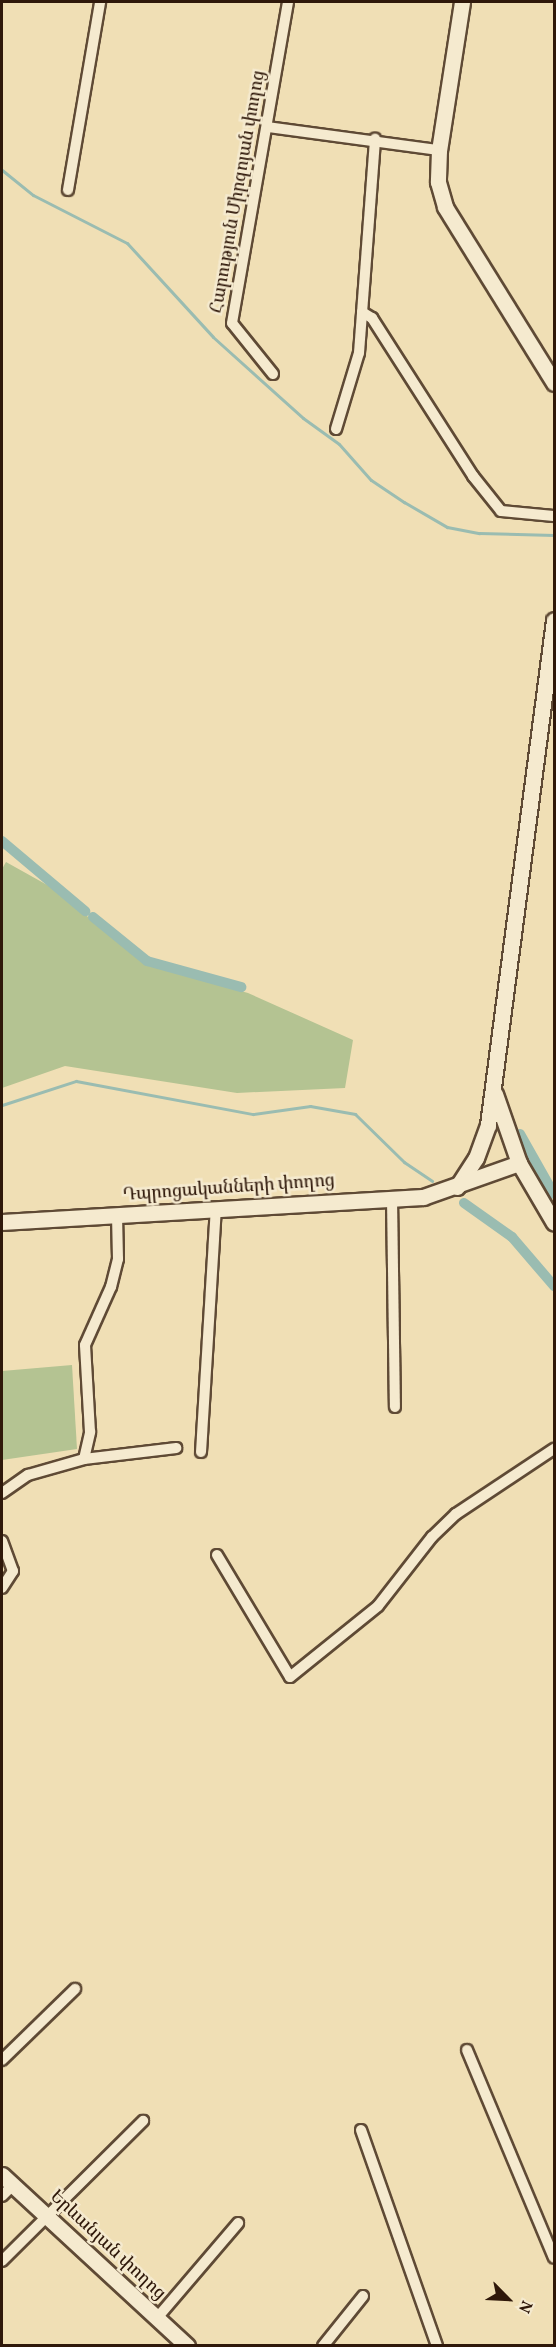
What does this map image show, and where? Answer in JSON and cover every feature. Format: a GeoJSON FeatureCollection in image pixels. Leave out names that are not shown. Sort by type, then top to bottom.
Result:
{"type":"FeatureCollection","features":[{"type":"Feature","properties":{"kind":"main road"},"geometry":{"type":"LineString","coordinates":[[462,2],[440,150],[438,182],[445,207],[555,383]]}},
{"type":"Feature","properties":{"kind":"main road"},"geometry":{"type":"LineString","coordinates":[[457,1187],[476,1158],[489,1125],[555,620]]}},
{"type":"Feature","properties":{"kind":"main road"},"geometry":{"type":"LineString","coordinates":[[493,1088],[519,1163],[555,1223]]}},
{"type":"Feature","properties":{"kind":"main road","name":"Դպրոցականների փողոց"},"geometry":{"type":"LineString","coordinates":[[2,1222],[423,1197],[457,1187],[519,1163]]}},
{"type":"Feature","properties":{"kind":"main road","name":"Երևանյան փողոց"},"geometry":{"type":"LineString","coordinates":[[2,2175],[7,2191],[46,2216],[187,2346]]}},
{"type":"Feature","properties":{"kind":"street"},"geometry":{"type":"LineString","coordinates":[[68,190],[100,2]]}},
{"type":"Feature","properties":{"kind":"street","name":"Հարություն Միրզոյան փողոց"},"geometry":{"type":"LineString","coordinates":[[273,374],[232,323],[288,2]]}},
{"type":"Feature","properties":{"kind":"street"},"geometry":{"type":"LineString","coordinates":[[268,127],[375,139],[440,150]]}},
{"type":"Feature","properties":{"kind":"street"},"geometry":{"type":"LineString","coordinates":[[336,429],[359,353],[375,139]]}},
{"type":"Feature","properties":{"kind":"street"},"geometry":{"type":"LineString","coordinates":[[362,312],[372,318],[410,382],[501,511],[555,516]]}},
{"type":"Feature","properties":{"kind":"street"},"geometry":{"type":"LineString","coordinates":[[392,1198],[394,1407]]}},
{"type":"Feature","properties":{"kind":"street"},"geometry":{"type":"LineString","coordinates":[[201,1452],[216,1210]]}},
{"type":"Feature","properties":{"kind":"street"},"geometry":{"type":"LineString","coordinates":[[84,1459],[90,1432],[85,1345],[111,1287],[118,1259],[117,1216]]}},
{"type":"Feature","properties":{"kind":"street"},"geometry":{"type":"LineString","coordinates":[[2,1493],[28,1475],[84,1459],[176,1448]]}},
{"type":"Feature","properties":{"kind":"street"},"geometry":{"type":"LineString","coordinates":[[217,1555],[290,1677],[378,1606],[432,1537],[456,1514],[555,1449]]}},
{"type":"Feature","properties":{"kind":"street"},"geometry":{"type":"LineString","coordinates":[[2,1541],[13,1571],[2,1588]]}},
{"type":"Feature","properties":{"kind":"street"},"geometry":{"type":"LineString","coordinates":[[2,2060],[75,1989]]}},
{"type":"Feature","properties":{"kind":"street"},"geometry":{"type":"LineString","coordinates":[[467,2050],[555,2258]]}},
{"type":"Feature","properties":{"kind":"street"},"geometry":{"type":"LineString","coordinates":[[2,2261],[143,2121]]}},
{"type":"Feature","properties":{"kind":"street"},"geometry":{"type":"LineString","coordinates":[[361,2130],[437,2346]]}},
{"type":"Feature","properties":{"kind":"street"},"geometry":{"type":"LineString","coordinates":[[157,2318],[238,2223]]}},
{"type":"Feature","properties":{"kind":"street"},"geometry":{"type":"LineString","coordinates":[[323,2346],[363,2296]]}},
{"type":"Feature","properties":{"kind":"green space"},"geometry":{"type":"Polygon","coordinates":[[[6,862],[49,886],[150,966],[248,993],[353,1040],[345,1088],[237,1093],[65,1066],[2,1088],[2,869],[6,862]]]}},
{"type":"Feature","properties":{"kind":"green space"},"geometry":{"type":"Polygon","coordinates":[[[72,1365],[77,1449],[2,1460],[2,1371],[72,1365]]]}},
{"type":"Feature","properties":{"kind":"waterway"},"geometry":{"type":"LineString","coordinates":[[2,170],[33,195],[127,243],[213,337],[303,418],[339,444],[371,480],[404,502],[447,527],[479,533],[554,535]]}},
{"type":"Feature","properties":{"kind":"waterway"},"geometry":{"type":"LineString","coordinates":[[2,841],[85,911]]}},
{"type":"Feature","properties":{"kind":"waterway"},"geometry":{"type":"LineString","coordinates":[[93,917],[147,961],[241,987]]}},
{"type":"Feature","properties":{"kind":"waterway"},"geometry":{"type":"LineString","coordinates":[[2,1105],[76,1081],[253,1114],[310,1106],[355,1114],[404,1162],[432,1181]]}},
{"type":"Feature","properties":{"kind":"waterway"},"geometry":{"type":"LineString","coordinates":[[520,1134],[554,1194]]}},
{"type":"Feature","properties":{"kind":"waterway"},"geometry":{"type":"LineString","coordinates":[[464,1203],[512,1237],[554,1286]]}}]}
